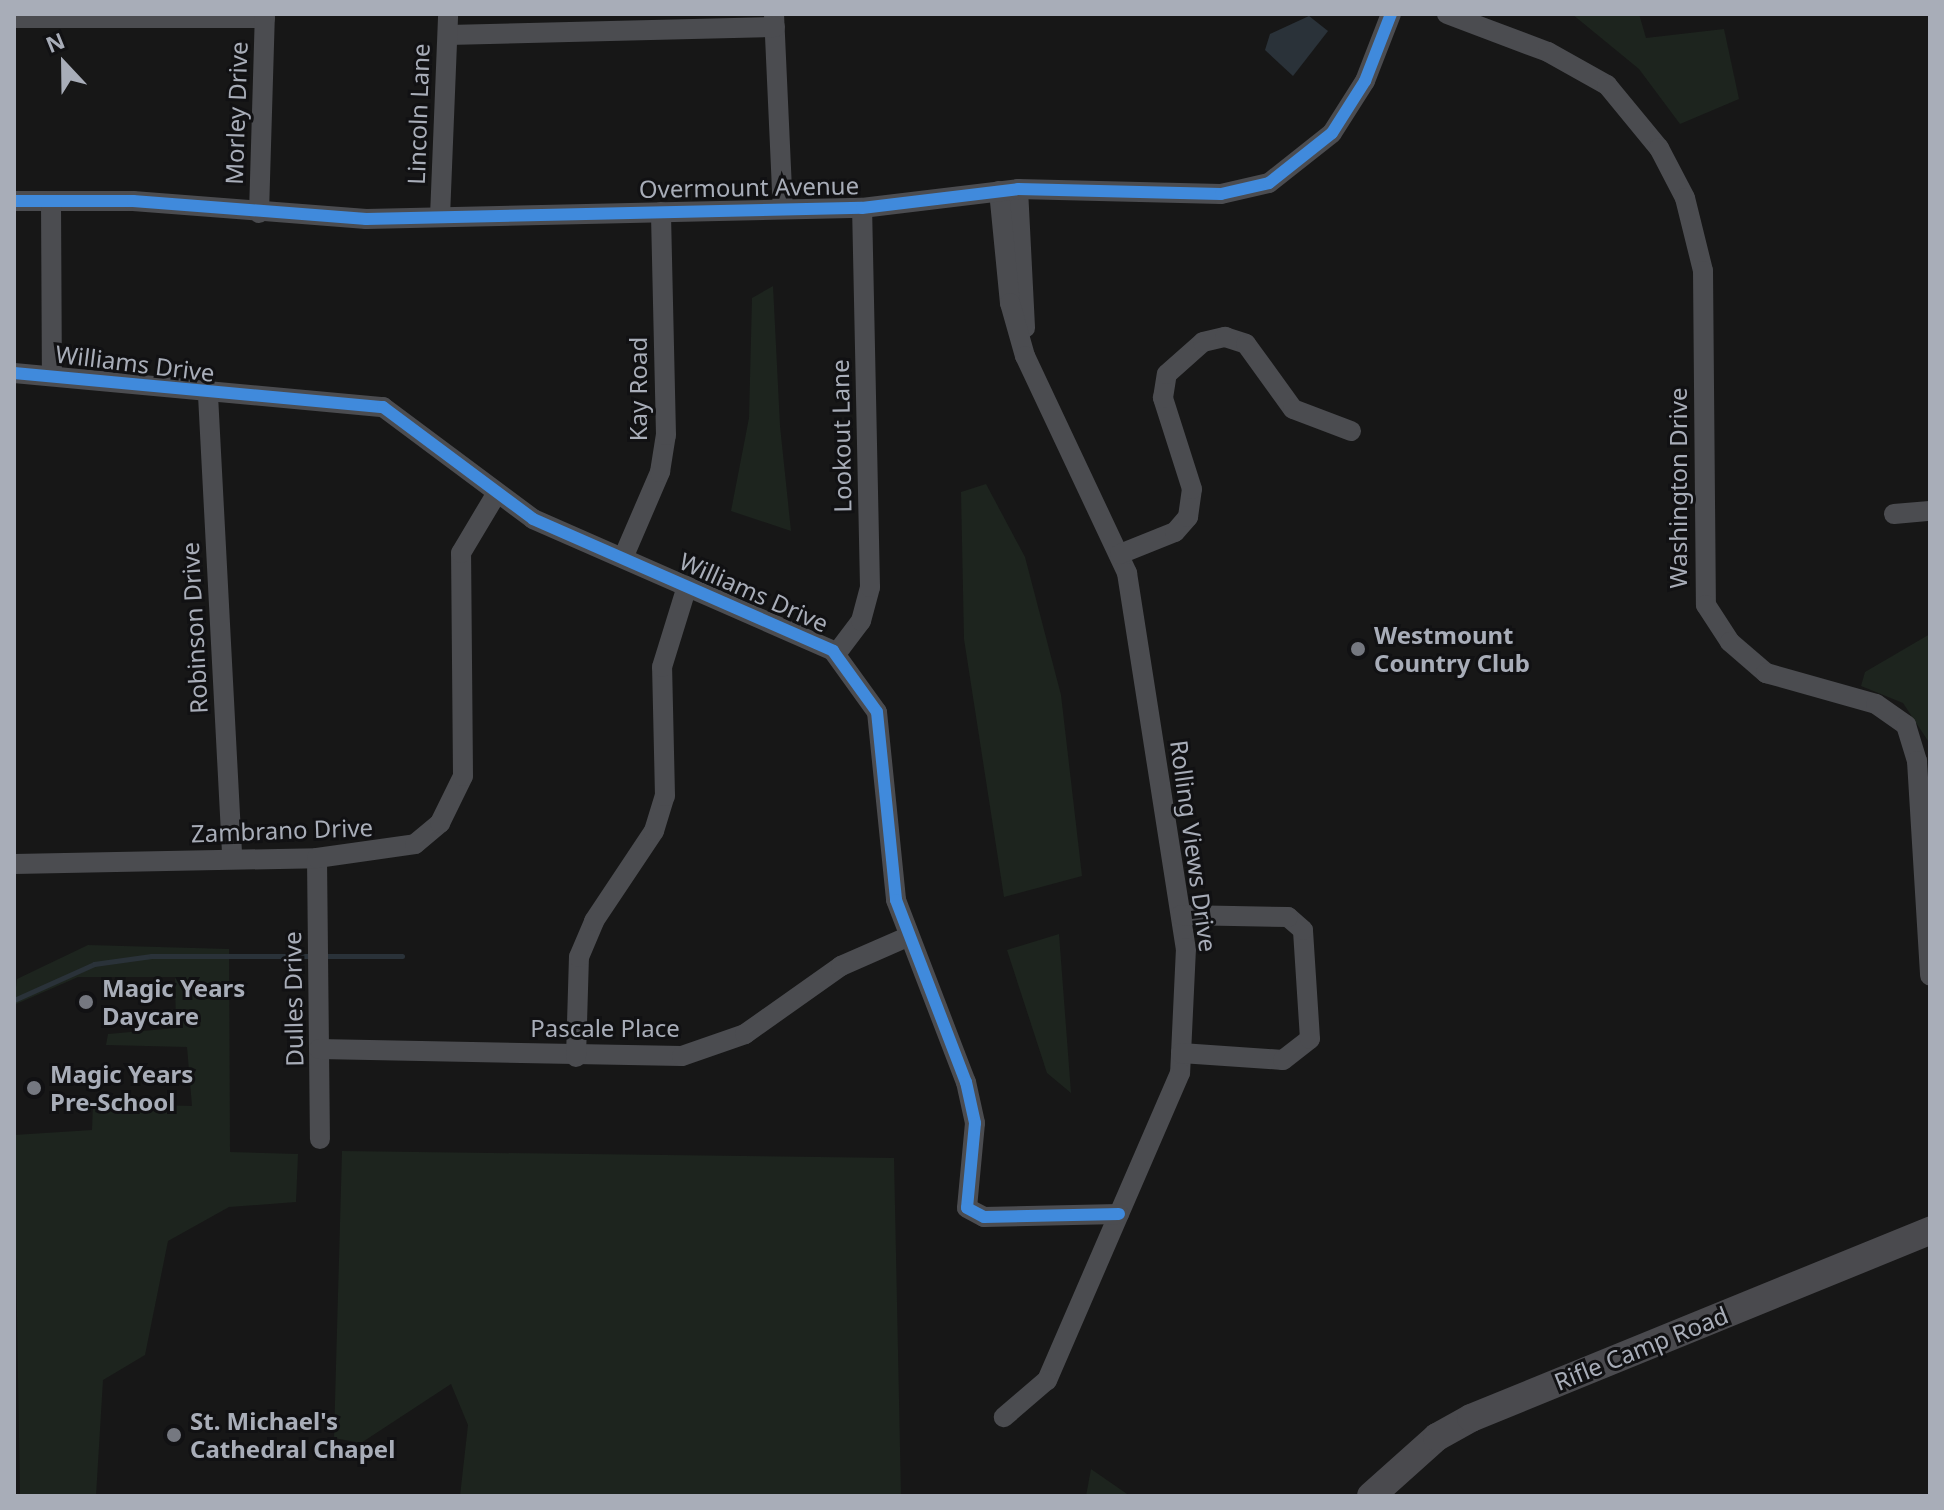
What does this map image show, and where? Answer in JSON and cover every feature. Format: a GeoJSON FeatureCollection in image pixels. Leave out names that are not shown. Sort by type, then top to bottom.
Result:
{"type":"FeatureCollection","features":[{"type":"Feature","properties":{"kind":"street","name":"Lincoln Lane"},"geometry":{"type":"LineString","coordinates":[[440,217],[448,14]]}},
{"type":"Feature","properties":{"kind":"street","name":"Overmount Avenue"},"geometry":{"type":"LineString","coordinates":[[14,201],[259,213],[440,217],[862,208],[1009,190],[1221,194],[1269,183],[1332,133],[1365,81],[1391,14]]}},
{"type":"Feature","properties":{"kind":"street","name":"Washington Drive"},"geometry":{"type":"LineString","coordinates":[[1447,14],[1574,64],[1633,113],[1694,219],[1703,271],[1706,605],[1730,642],[1766,673],[1876,704],[1906,725],[1917,761],[1930,976]]}},
{"type":"Feature","properties":{"kind":"street"},"geometry":{"type":"LineString","coordinates":[[14,18],[265,16]]}},
{"type":"Feature","properties":{"kind":"street","name":"Morley Drive"},"geometry":{"type":"LineString","coordinates":[[259,213],[265,16]]}},
{"type":"Feature","properties":{"kind":"street"},"geometry":{"type":"LineString","coordinates":[[448,35],[774,21],[783,209]]}},
{"type":"Feature","properties":{"kind":"street","name":"Rolling Views Drive"},"geometry":{"type":"LineString","coordinates":[[1004,1417],[1047,1380],[1180,1073],[1181,1053],[1181,915],[1120,554],[1025,356],[1010,303],[1009,190]]}},
{"type":"Feature","properties":{"kind":"street"},"geometry":{"type":"LineString","coordinates":[[51,201],[52,375]]}},
{"type":"Feature","properties":{"kind":"street","name":"Lookout Lane"},"geometry":{"type":"LineString","coordinates":[[836,654],[861,621],[870,587],[862,208]]}},
{"type":"Feature","properties":{"kind":"street","name":"Kay Road"},"geometry":{"type":"LineString","coordinates":[[623,558],[660,472],[666,435],[661,212]]}},
{"type":"Feature","properties":{"kind":"street"},"geometry":{"type":"LineString","coordinates":[[1120,554],[1175,532],[1188,517],[1192,489],[1163,398],[1167,374],[1203,342],[1225,337],[1246,344],[1293,409],[1351,431]]}},
{"type":"Feature","properties":{"kind":"street","name":"Williams Drive"},"geometry":{"type":"LineString","coordinates":[[14,373],[208,395],[383,407],[495,496],[623,558],[836,654],[877,712],[891,863],[907,937],[966,1082],[975,1123],[967,1208],[984,1217],[1119,1214]]}},
{"type":"Feature","properties":{"kind":"street","name":"Robinson Drive"},"geometry":{"type":"LineString","coordinates":[[208,395],[232,858]]}},
{"type":"Feature","properties":{"kind":"street","name":"Zambrano Drive"},"geometry":{"type":"LineString","coordinates":[[14,864],[317,858],[415,844],[440,823],[459,791],[461,553],[495,496]]}},
{"type":"Feature","properties":{"kind":"street"},"geometry":{"type":"LineString","coordinates":[[1894,514],[1930,511]]}},
{"type":"Feature","properties":{"kind":"street"},"geometry":{"type":"LineString","coordinates":[[576,1057],[579,957],[654,831],[665,796],[662,667],[687,586]]}},
{"type":"Feature","properties":{"kind":"street","name":"Dulles Drive"},"geometry":{"type":"LineString","coordinates":[[317,858],[320,1139]]}},
{"type":"Feature","properties":{"kind":"street"},"geometry":{"type":"LineString","coordinates":[[1181,915],[1288,917],[1303,930],[1310,1039],[1301,1053],[1283,1060],[1181,1053]]}},
{"type":"Feature","properties":{"kind":"street","name":"Pascale Place"},"geometry":{"type":"LineString","coordinates":[[319,1049],[576,1057],[682,1056],[726,1043],[841,966],[907,937]]}},
{"type":"Feature","properties":{"kind":"street","name":"Rifle Camp Road"},"geometry":{"type":"LineString","coordinates":[[1371,1496],[1437,1437],[1471,1418],[1930,1231]]}},
{"type":"Feature","properties":{"kind":"shaded area"},"geometry":{"type":"Polygon","coordinates":[[[1572,14],[1639,14],[1646,38],[1724,29],[1739,99],[1680,124],[1639,69],[1572,14]]]}},
{"type":"Feature","properties":{"kind":"shaded area"},"geometry":{"type":"Polygon","coordinates":[[[1309,16],[1328,31],[1293,76],[1265,50],[1270,34],[1309,16]]]}},
{"type":"Feature","properties":{"kind":"shaded area"},"geometry":{"type":"Polygon","coordinates":[[[773,286],[780,426],[791,531],[731,511],[749,418],[752,298],[773,286]]]}},
{"type":"Feature","properties":{"kind":"shaded area"},"geometry":{"type":"Polygon","coordinates":[[[986,484],[1025,557],[1061,695],[1082,876],[1004,897],[964,639],[961,492],[986,484]]]}},
{"type":"Feature","properties":{"kind":"shaded area"},"geometry":{"type":"Polygon","coordinates":[[[1930,634],[1930,744],[1903,703],[1861,686],[1865,672],[1930,634]]]}},
{"type":"Feature","properties":{"kind":"shaded area"},"geometry":{"type":"Polygon","coordinates":[[[1059,934],[1071,1093],[1047,1073],[1007,950],[1059,934]]]}},
{"type":"Feature","properties":{"kind":"shaded area"},"geometry":{"type":"Polygon","coordinates":[[[88,945],[229,949],[230,1152],[298,1154],[296,1202],[229,1207],[168,1241],[145,1355],[103,1380],[96,1496],[20,1496],[14,1135],[92,1130],[93,1103],[192,1106],[187,1047],[106,1045],[108,1034],[176,1028],[175,977],[78,977],[14,1005],[17,979],[88,945]]]}},
{"type":"Feature","properties":{"kind":"shaded area"},"geometry":{"type":"Polygon","coordinates":[[[342,1151],[894,1158],[901,1496],[460,1496],[468,1425],[451,1384],[361,1443],[334,1438],[342,1151]]]}},
{"type":"Feature","properties":{"kind":"shaded area"},"geometry":{"type":"Polygon","coordinates":[[[1091,1469],[1130,1496],[1086,1496],[1091,1469]]]}},
{"type":"Feature","properties":{"kind":"waterway"},"geometry":{"type":"LineString","coordinates":[[14,1000],[94,964],[151,956],[313,956]]}},
{"type":"Feature","properties":{"kind":"waterway"},"geometry":{"type":"LineString","coordinates":[[323,956],[402,956]]}},
{"type":"Feature","properties":{"kind":"cycle path"},"geometry":{"type":"LineString","coordinates":[[14,201],[133,201],[366,219],[862,208],[1018,189],[1221,194],[1269,183],[1332,133],[1365,81],[1391,14]]}},
{"type":"Feature","properties":{"kind":"cycle path"},"geometry":{"type":"LineString","coordinates":[[14,373],[383,407],[533,519],[833,651],[877,712],[896,900],[966,1082],[975,1123],[967,1208],[984,1217],[1119,1214]]}},
{"type":"Feature","properties":{"kind":"place","name":"Westmount Country Club"},"geometry":{"type":"Point","coordinates":[1358,649]}},
{"type":"Feature","properties":{"kind":"place","name":"Magic Years Daycare"},"geometry":{"type":"Point","coordinates":[86,1002]}},
{"type":"Feature","properties":{"kind":"place","name":"Magic Years Pre-School"},"geometry":{"type":"Point","coordinates":[34,1088]}},
{"type":"Feature","properties":{"kind":"place","name":"St. Michael's Cathedral Chapel"},"geometry":{"type":"Point","coordinates":[174,1435]}}]}
